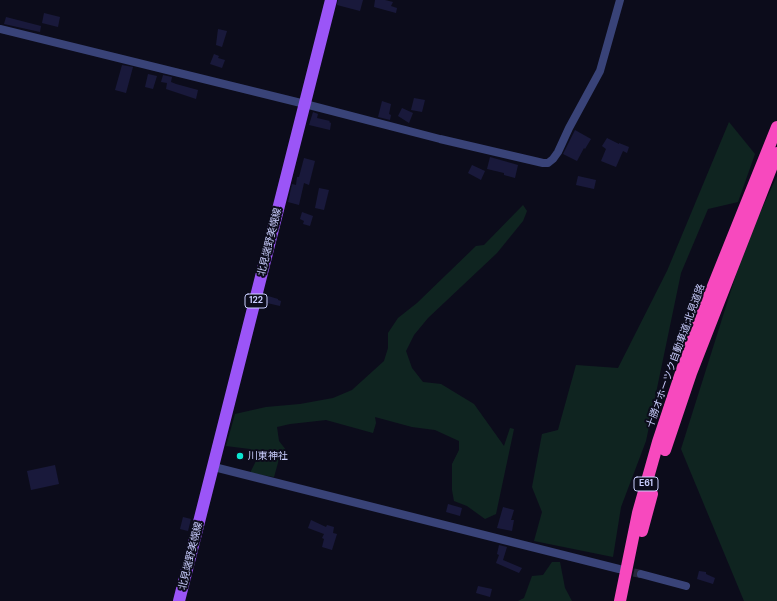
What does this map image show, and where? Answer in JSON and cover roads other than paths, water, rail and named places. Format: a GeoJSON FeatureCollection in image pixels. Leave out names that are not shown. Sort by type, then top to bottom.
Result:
{"type":"FeatureCollection","features":[{"type":"Feature","properties":{"kind":"highway"},"geometry":{"type":"LineString","coordinates":[[772,153],[777,121]]}},
{"type":"Feature","properties":{"kind":"highway","name":"十勝オホーツク自動車道;北見道路"},"geometry":{"type":"LineString","coordinates":[[621,601],[686,372],[740,231],[772,153],[777,127]]}},
{"type":"Feature","properties":{"kind":"main road","name":"北見端野美幌線"},"geometry":{"type":"LineString","coordinates":[[179,601],[331,0]]}},
{"type":"Feature","properties":{"kind":"street"},"geometry":{"type":"LineString","coordinates":[[0,30],[305,104],[440,139],[548,163],[558,152],[569,128],[600,71],[620,0]]}},
{"type":"Feature","properties":{"kind":"street"},"geometry":{"type":"LineString","coordinates":[[214,467],[619,569]]}},
{"type":"Feature","properties":{"kind":"street"},"geometry":{"type":"LineString","coordinates":[[641,574],[686,586]]}},
{"type":"Feature","properties":{"kind":"tunnel"},"geometry":{"type":"LineString","coordinates":[[622,570],[641,574]]}},
{"type":"Feature","properties":{"kind":"place","name":"川東神社"},"geometry":{"type":"Point","coordinates":[240,456]}}]}
